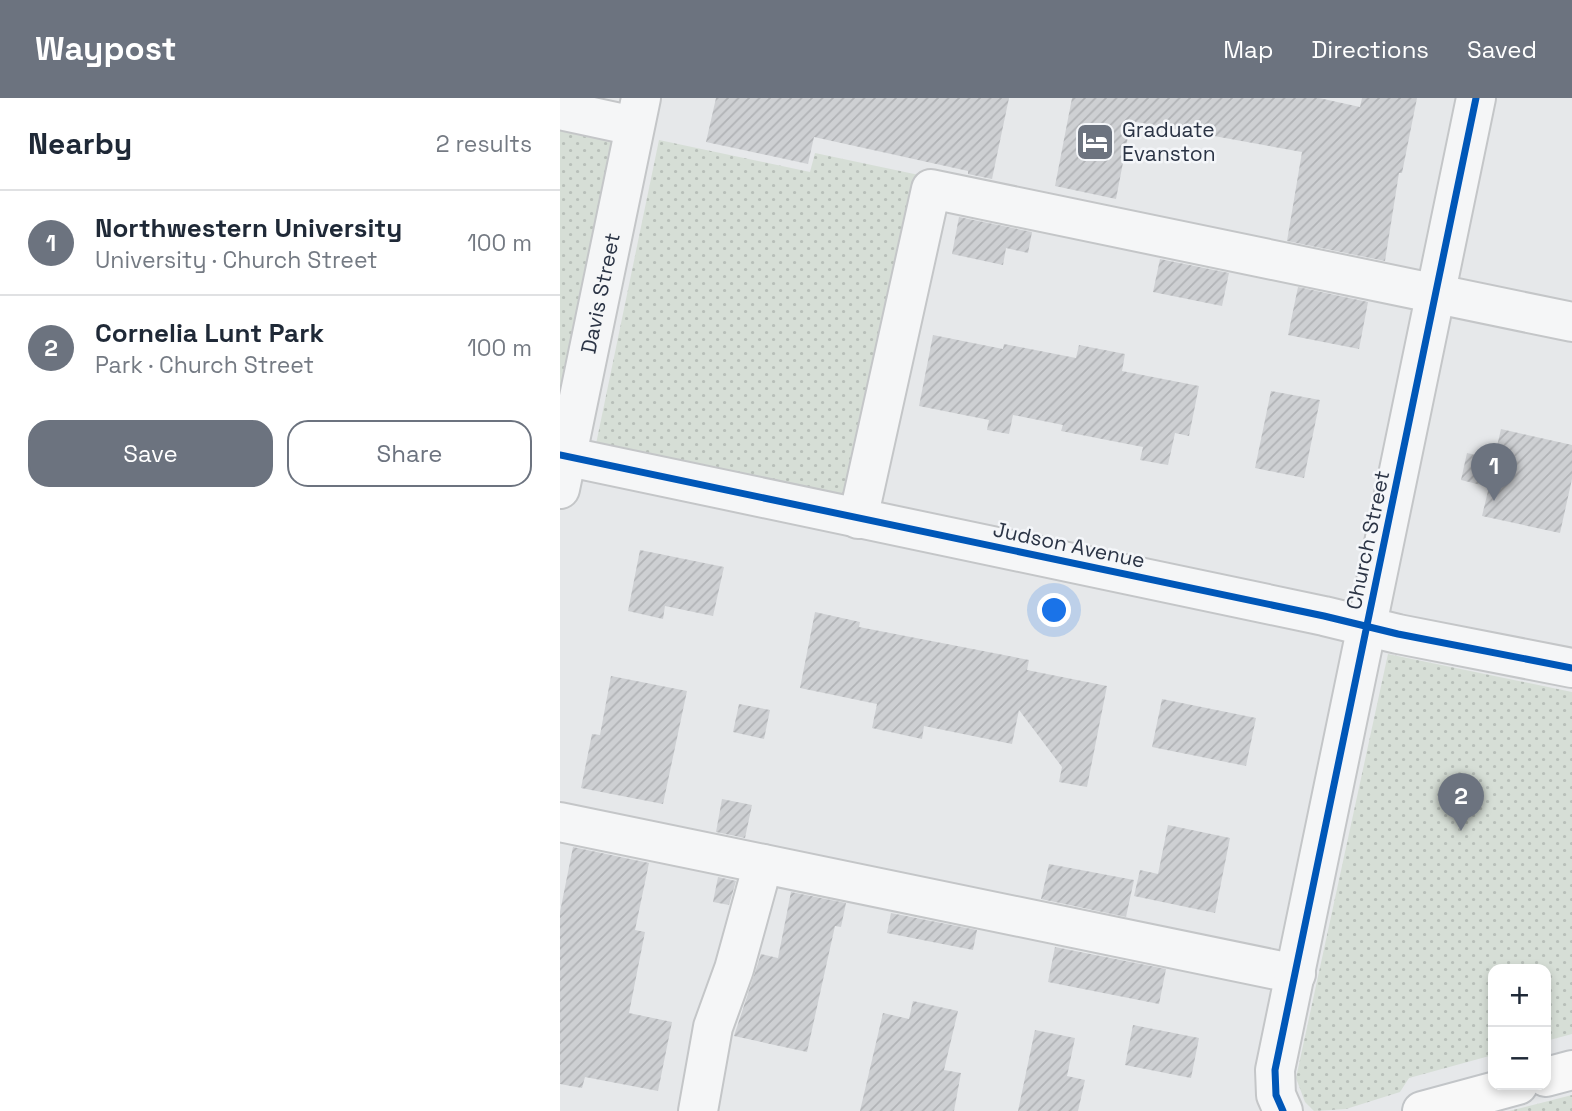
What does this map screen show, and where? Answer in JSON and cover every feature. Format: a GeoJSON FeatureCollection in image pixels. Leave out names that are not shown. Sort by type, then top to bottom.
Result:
{"type":"FeatureCollection","features":[{"type":"Feature","properties":{"kind":"main road"},"geometry":{"type":"LineString","coordinates":[[1551,1076],[1572,1070]]}},
{"type":"Feature","properties":{"kind":"main road"},"geometry":{"type":"LineString","coordinates":[[1422,1111],[1500,1090]]}},
{"type":"Feature","properties":{"kind":"street","name":"Church Street"},"geometry":{"type":"LineString","coordinates":[[1283,1111],[1276,1095],[1275,1070],[1476,98]]}},
{"type":"Feature","properties":{"kind":"street"},"geometry":{"type":"LineString","coordinates":[[560,110],[637,112]]}},
{"type":"Feature","properties":{"kind":"street","name":"Davis Street"},"geometry":{"type":"LineString","coordinates":[[562,467],[637,112]]}},
{"type":"Feature","properties":{"kind":"street"},"geometry":{"type":"LineString","coordinates":[[858,519],[931,189],[1572,322]]}},
{"type":"Feature","properties":{"kind":"street","name":"Judson Avenue"},"geometry":{"type":"LineString","coordinates":[[562,467],[858,519],[1572,668]]}},
{"type":"Feature","properties":{"kind":"street"},"geometry":{"type":"LineString","coordinates":[[560,822],[1296,974]]}},
{"type":"Feature","properties":{"kind":"street"},"geometry":{"type":"LineString","coordinates":[[698,1111],[713,1027],[734,969],[763,864]]}},
{"type":"Feature","properties":{"kind":"shaded area"},"geometry":{"type":"Polygon","coordinates":[[[560,124],[618,136],[560,431],[560,124]]]}},
{"type":"Feature","properties":{"kind":"shaded area"},"geometry":{"type":"Polygon","coordinates":[[[659,140],[810,172],[815,153],[919,175],[851,498],[596,444],[659,140]]]}},
{"type":"Feature","properties":{"kind":"shaded area"},"geometry":{"type":"Polygon","coordinates":[[[1388,654],[1572,692],[1572,1034],[1551,1040],[1551,964],[1488,964],[1488,1056],[1409,1078],[1400,1092],[1346,1109],[1314,1111],[1305,1102],[1296,1078],[1388,654]]]}},
{"type":"Feature","properties":{"kind":"shaded area"},"geometry":{"type":"Polygon","coordinates":[[[1572,1095],[1572,1111],[1509,1111],[1572,1095]]]}},
{"type":"Feature","properties":{"kind":"building"},"geometry":{"type":"Polygon","coordinates":[[[716,98],[1009,98],[992,179],[968,174],[968,171],[814,137],[808,164],[706,142],[716,98]]]}},
{"type":"Feature","properties":{"kind":"building"},"geometry":{"type":"Polygon","coordinates":[[[1072,98],[1319,98],[1360,107],[1362,98],[1417,98],[1402,173],[1399,173],[1385,261],[1287,241],[1302,152],[1131,121],[1116,199],[1055,186],[1072,98]]]}},
{"type":"Feature","properties":{"kind":"building"},"geometry":{"type":"Polygon","coordinates":[[[959,217],[1032,232],[1028,253],[1006,248],[1003,265],[952,254],[959,217]]]}},
{"type":"Feature","properties":{"kind":"building"},"geometry":{"type":"Polygon","coordinates":[[[1160,259],[1229,273],[1222,306],[1153,292],[1160,259]]]}},
{"type":"Feature","properties":{"kind":"building"},"geometry":{"type":"Polygon","coordinates":[[[1298,287],[1368,302],[1359,349],[1288,335],[1298,287]]]}},
{"type":"Feature","properties":{"kind":"building"},"geometry":{"type":"Polygon","coordinates":[[[933,335],[1003,349],[1004,344],[1076,358],[1079,345],[1125,354],[1122,371],[1199,386],[1189,436],[1175,433],[1168,465],[1140,460],[1143,447],[1061,431],[1063,425],[1013,415],[1009,434],[987,430],[989,420],[919,406],[933,335]]]}},
{"type":"Feature","properties":{"kind":"building"},"geometry":{"type":"Polygon","coordinates":[[[1271,391],[1320,400],[1304,478],[1255,468],[1271,391]]]}},
{"type":"Feature","properties":{"kind":"building"},"geometry":{"type":"Polygon","coordinates":[[[1501,429],[1572,445],[1572,479],[1560,533],[1482,516],[1489,487],[1461,480],[1467,453],[1494,459],[1501,429]]]}},
{"type":"Feature","properties":{"kind":"building"},"geometry":{"type":"Polygon","coordinates":[[[640,550],[724,567],[713,616],[665,606],[663,619],[628,611],[640,550]]]}},
{"type":"Feature","properties":{"kind":"building"},"geometry":{"type":"Polygon","coordinates":[[[815,612],[860,622],[859,627],[1029,660],[1027,670],[1107,686],[1087,787],[1059,782],[1062,767],[1019,710],[1012,744],[924,726],[922,739],[872,728],[877,704],[800,688],[815,612]]]}},
{"type":"Feature","properties":{"kind":"building"},"geometry":{"type":"Polygon","coordinates":[[[611,676],[687,691],[663,804],[581,788],[592,734],[600,735],[611,676]]]}},
{"type":"Feature","properties":{"kind":"building"},"geometry":{"type":"Polygon","coordinates":[[[1162,699],[1256,718],[1246,766],[1152,747],[1162,699]]]}},
{"type":"Feature","properties":{"kind":"building"},"geometry":{"type":"Polygon","coordinates":[[[739,704],[770,710],[764,739],[733,732],[739,704]]]}},
{"type":"Feature","properties":{"kind":"building"},"geometry":{"type":"Polygon","coordinates":[[[722,799],[752,805],[745,838],[716,832],[722,799]]]}},
{"type":"Feature","properties":{"kind":"building"},"geometry":{"type":"Polygon","coordinates":[[[1168,825],[1230,838],[1215,913],[1134,896],[1140,870],[1158,874],[1168,825]]]}},
{"type":"Feature","properties":{"kind":"building"},"geometry":{"type":"Polygon","coordinates":[[[573,847],[649,863],[635,930],[645,932],[629,1013],[672,1022],[658,1091],[585,1077],[582,1088],[560,1084],[560,912],[573,847]]]}},
{"type":"Feature","properties":{"kind":"building"},"geometry":{"type":"Polygon","coordinates":[[[1049,864],[1134,880],[1126,917],[1041,899],[1049,864]]]}},
{"type":"Feature","properties":{"kind":"building"},"geometry":{"type":"Polygon","coordinates":[[[718,877],[736,881],[729,905],[713,902],[718,877]]]}},
{"type":"Feature","properties":{"kind":"building"},"geometry":{"type":"Polygon","coordinates":[[[791,892],[846,903],[841,927],[835,926],[807,1052],[734,1036],[761,954],[778,958],[791,892]]]}},
{"type":"Feature","properties":{"kind":"building"},"geometry":{"type":"Polygon","coordinates":[[[891,913],[977,930],[973,950],[887,933],[891,913]]]}},
{"type":"Feature","properties":{"kind":"building"},"geometry":{"type":"Polygon","coordinates":[[[1055,947],[1166,969],[1159,1004],[1048,982],[1055,947]]]}},
{"type":"Feature","properties":{"kind":"building"},"geometry":{"type":"Polygon","coordinates":[[[913,1001],[958,1011],[944,1070],[961,1073],[954,1111],[860,1111],[883,1013],[909,1019],[913,1001]]]}},
{"type":"Feature","properties":{"kind":"building"},"geometry":{"type":"Polygon","coordinates":[[[1133,1025],[1199,1038],[1191,1078],[1125,1065],[1133,1025]]]}},
{"type":"Feature","properties":{"kind":"building"},"geometry":{"type":"Polygon","coordinates":[[[1035,1030],[1075,1038],[1067,1076],[1085,1080],[1078,1111],[1018,1111],[1035,1030]]]}},
{"type":"Feature","properties":{"kind":"cycle path"},"geometry":{"type":"LineString","coordinates":[[1283,1111],[1276,1095],[1275,1070],[1476,98]]}},
{"type":"Feature","properties":{"kind":"cycle path"},"geometry":{"type":"LineString","coordinates":[[560,455],[1324,616],[1398,634],[1572,668]]}},
{"type":"Feature","properties":{"kind":"place","name":"Graduate Evanston"},"geometry":{"type":"Point","coordinates":[1095,142]}},
{"type":"Feature","properties":{"kind":"place","name":"Northwestern University"},"geometry":{"type":"Point","coordinates":[1494,501]}},
{"type":"Feature","properties":{"kind":"place","name":"Cornelia Lunt Park"},"geometry":{"type":"Point","coordinates":[1461,831]}}]}
